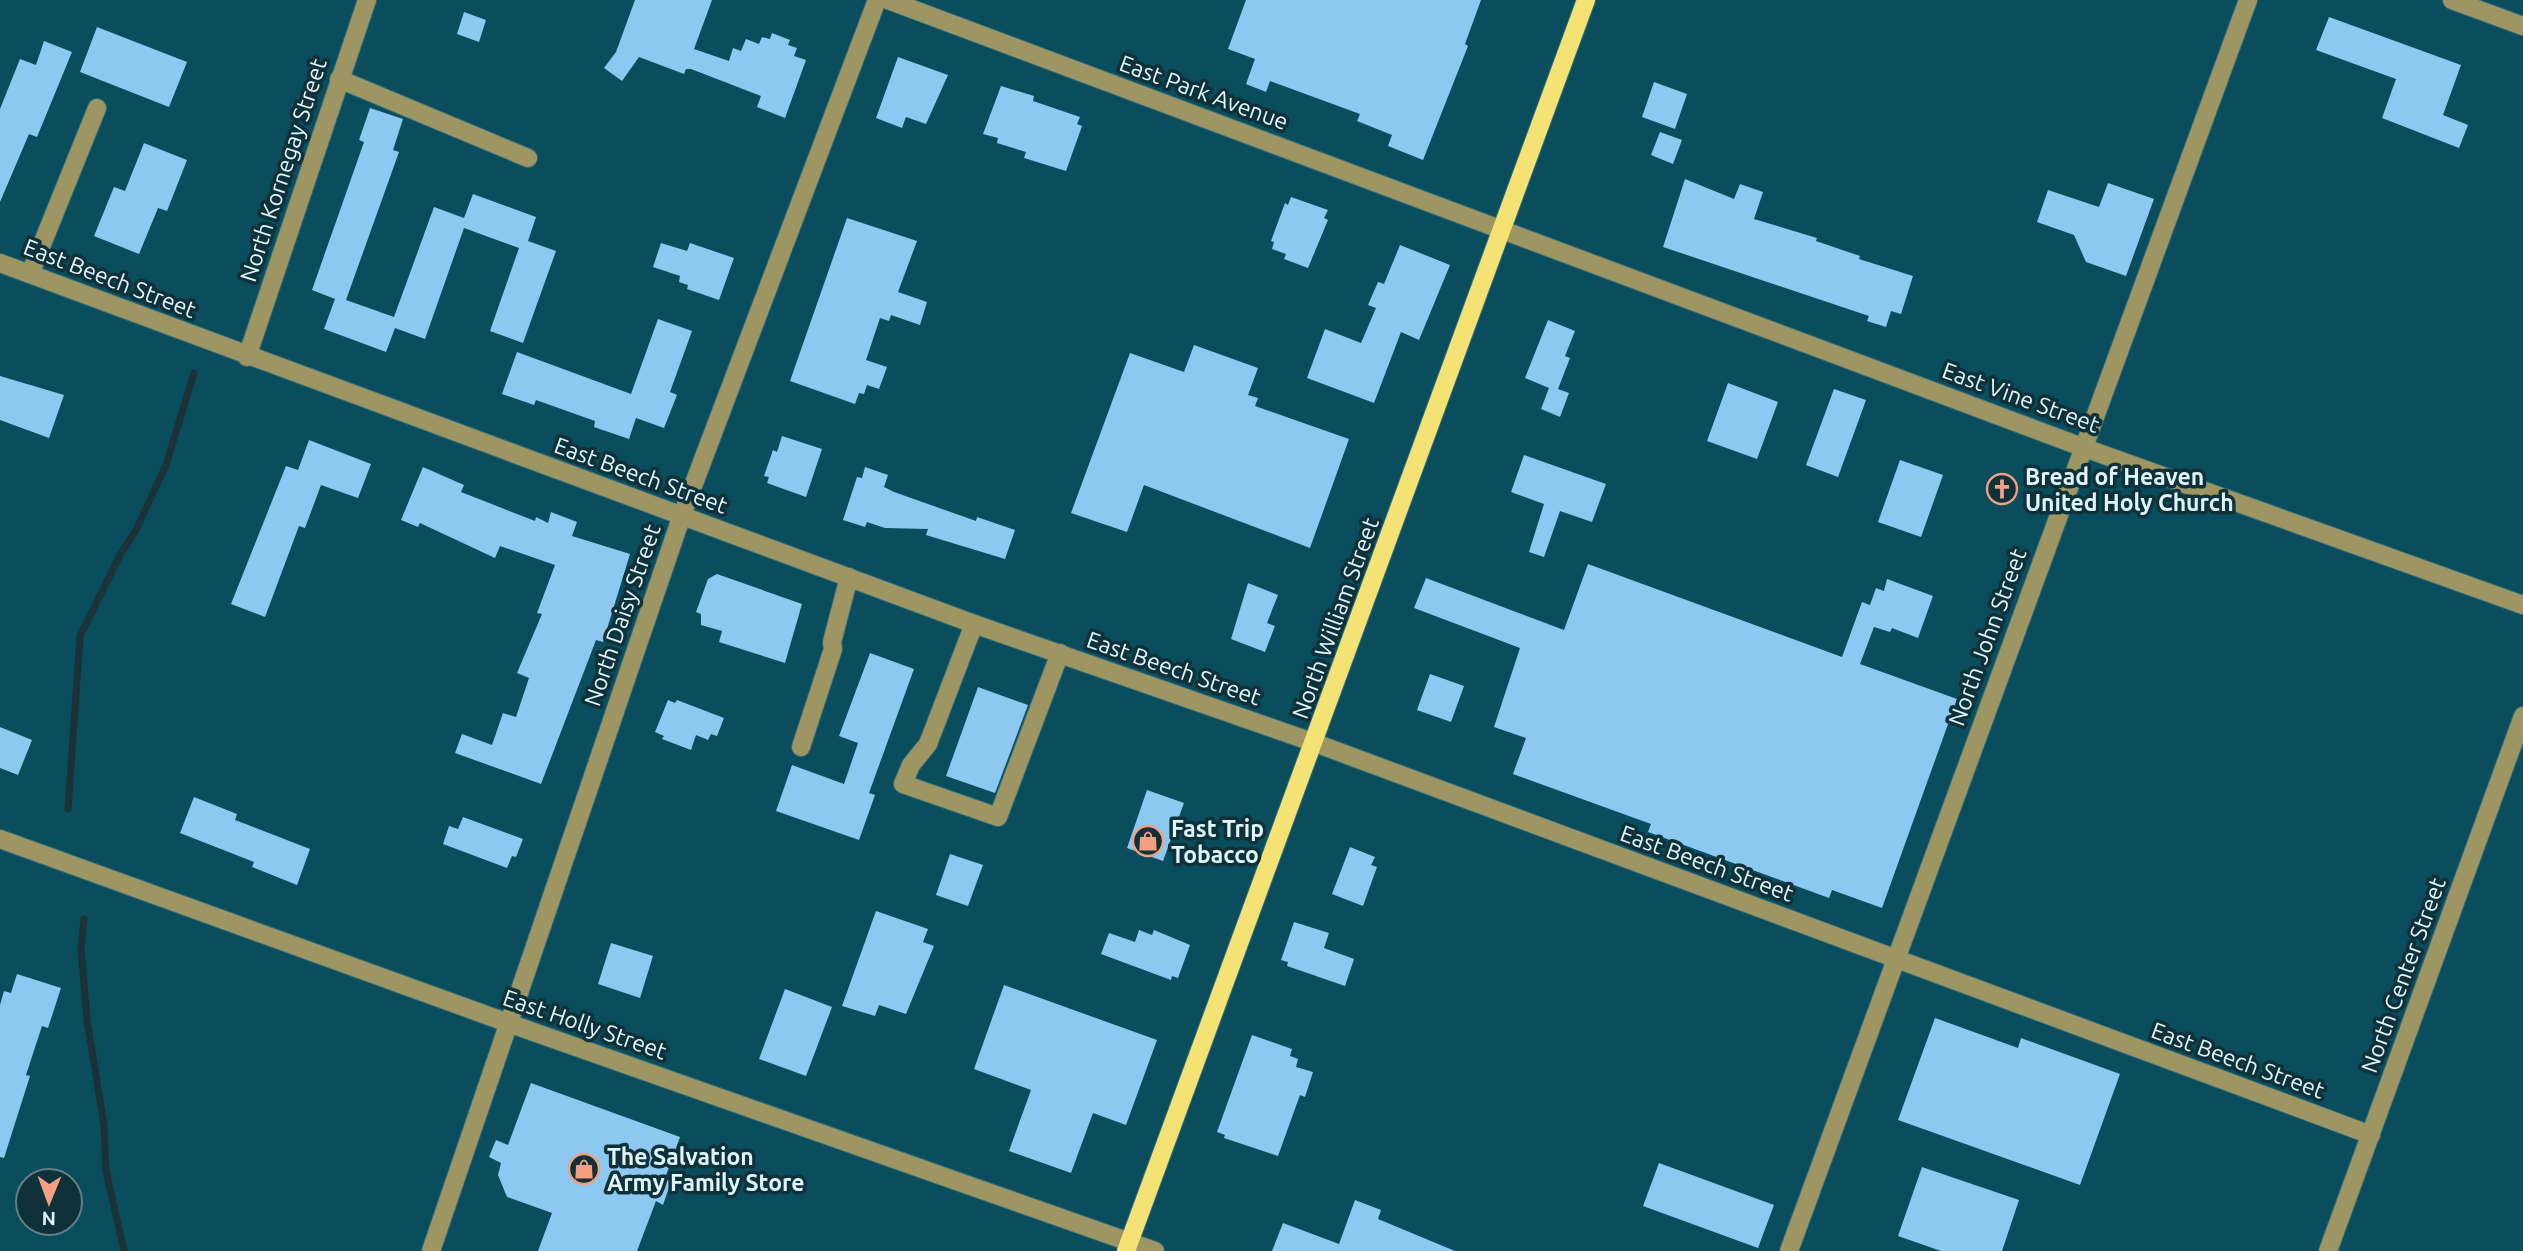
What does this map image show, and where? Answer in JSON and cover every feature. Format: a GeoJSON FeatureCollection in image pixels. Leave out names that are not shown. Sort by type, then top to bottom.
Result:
{"type":"FeatureCollection","features":[{"type":"Feature","properties":{"kind":"main road","name":"North William Street"},"geometry":{"type":"LineString","coordinates":[[1128,1246],[1586,0]]}},
{"type":"Feature","properties":{"kind":"street","name":"North Kornegay Street"},"geometry":{"type":"LineString","coordinates":[[247,356],[367,0]]}},
{"type":"Feature","properties":{"kind":"street","name":"North Daisy Street"},"geometry":{"type":"LineString","coordinates":[[431,1251],[511,1024],[682,516],[877,0]]}},
{"type":"Feature","properties":{"kind":"street","name":"East Park Avenue"},"geometry":{"type":"LineString","coordinates":[[888,0],[1503,229]]}},
{"type":"Feature","properties":{"kind":"street","name":"North John Street"},"geometry":{"type":"LineString","coordinates":[[1789,1251],[2248,0]]}},
{"type":"Feature","properties":{"kind":"street"},"geometry":{"type":"LineString","coordinates":[[2452,0],[2523,26]]}},
{"type":"Feature","properties":{"kind":"street"},"geometry":{"type":"LineString","coordinates":[[339,79],[528,158]]}},
{"type":"Feature","properties":{"kind":"street"},"geometry":{"type":"LineString","coordinates":[[30,274],[97,108]]}},
{"type":"Feature","properties":{"kind":"street","name":"East Vine Street"},"geometry":{"type":"LineString","coordinates":[[1503,229],[2082,447],[2523,605]]}},
{"type":"Feature","properties":{"kind":"street","name":"East Beech Street"},"geometry":{"type":"LineString","coordinates":[[0,263],[974,624],[1315,743],[2371,1135]]}},
{"type":"Feature","properties":{"kind":"street"},"geometry":{"type":"LineString","coordinates":[[801,747],[834,649],[832,642],[849,577]]}},
{"type":"Feature","properties":{"kind":"street"},"geometry":{"type":"LineString","coordinates":[[974,624],[928,744],[911,765],[903,784],[998,817],[1060,653]]}},
{"type":"Feature","properties":{"kind":"street","name":"North Center Street"},"geometry":{"type":"LineString","coordinates":[[2328,1251],[2523,716]]}},
{"type":"Feature","properties":{"kind":"street","name":"East Holly Street"},"geometry":{"type":"LineString","coordinates":[[0,839],[1128,1246],[1155,1251]]}},
{"type":"Feature","properties":{"kind":"building"},"geometry":{"type":"Polygon","coordinates":[[[635,0],[712,0],[694,49],[729,61],[733,48],[741,51],[746,39],[759,44],[762,37],[770,39],[772,33],[790,40],[788,45],[797,48],[794,56],[806,60],[785,118],[757,107],[761,96],[691,69],[686,69],[684,74],[639,57],[622,81],[604,68],[616,52],[635,0]]]}},
{"type":"Feature","properties":{"kind":"building"},"geometry":{"type":"Polygon","coordinates":[[[1246,0],[1481,0],[1465,44],[1468,46],[1423,160],[1388,146],[1392,135],[1357,121],[1360,114],[1270,81],[1266,92],[1246,84],[1255,59],[1228,49],[1246,0]]]}},
{"type":"Feature","properties":{"kind":"building"},"geometry":{"type":"Polygon","coordinates":[[[464,12],[486,20],[479,42],[457,34],[464,12]]]}},
{"type":"Feature","properties":{"kind":"building"},"geometry":{"type":"Polygon","coordinates":[[[2329,17],[2461,65],[2443,115],[2468,125],[2459,148],[2382,118],[2396,79],[2316,50],[2329,17]]]}},
{"type":"Feature","properties":{"kind":"building"},"geometry":{"type":"Polygon","coordinates":[[[97,27],[187,62],[169,107],[80,72],[97,27]]]}},
{"type":"Feature","properties":{"kind":"building"},"geometry":{"type":"Polygon","coordinates":[[[44,41],[72,52],[37,137],[29,134],[0,202],[0,109],[20,59],[36,65],[44,41]]]}},
{"type":"Feature","properties":{"kind":"building"},"geometry":{"type":"Polygon","coordinates":[[[898,57],[948,75],[926,124],[906,117],[902,128],[876,118],[898,57]]]}},
{"type":"Feature","properties":{"kind":"building"},"geometry":{"type":"Polygon","coordinates":[[[1654,82],[1687,94],[1675,129],[1642,117],[1654,82]]]}},
{"type":"Feature","properties":{"kind":"building"},"geometry":{"type":"Polygon","coordinates":[[[1001,86],[1034,96],[1033,101],[1080,117],[1077,124],[1082,126],[1066,171],[1024,158],[1026,152],[997,143],[998,138],[983,134],[1001,86]]]}},
{"type":"Feature","properties":{"kind":"building"},"geometry":{"type":"Polygon","coordinates":[[[370,108],[403,119],[393,150],[399,152],[346,300],[394,317],[434,207],[464,218],[473,194],[536,217],[528,241],[556,251],[523,343],[490,331],[519,248],[464,228],[425,339],[395,328],[386,352],[324,329],[335,299],[312,290],[364,142],[359,140],[370,108]]]}},
{"type":"Feature","properties":{"kind":"building"},"geometry":{"type":"Polygon","coordinates":[[[1660,132],[1682,140],[1673,164],[1651,155],[1660,132]]]}},
{"type":"Feature","properties":{"kind":"building"},"geometry":{"type":"Polygon","coordinates":[[[144,143],[187,160],[167,211],[158,208],[139,254],[94,236],[114,187],[125,191],[144,143]]]}},
{"type":"Feature","properties":{"kind":"building"},"geometry":{"type":"Polygon","coordinates":[[[1685,179],[1734,199],[1740,184],[1763,192],[1754,219],[1817,238],[1816,241],[1860,256],[1859,259],[1913,276],[1901,314],[1891,311],[1886,327],[1867,321],[1869,316],[1663,247],[1685,179]]]}},
{"type":"Feature","properties":{"kind":"building"},"geometry":{"type":"Polygon","coordinates":[[[2108,183],[2154,199],[2126,276],[2086,262],[2074,235],[2037,222],[2048,190],[2099,207],[2108,183]]]}},
{"type":"Feature","properties":{"kind":"building"},"geometry":{"type":"Polygon","coordinates":[[[1291,197],[1328,210],[1324,218],[1328,220],[1308,268],[1284,259],[1286,254],[1272,249],[1274,242],[1271,241],[1285,203],[1288,205],[1291,197]]]}},
{"type":"Feature","properties":{"kind":"building"},"geometry":{"type":"Polygon","coordinates":[[[847,218],[917,241],[898,292],[927,302],[920,325],[891,315],[889,321],[880,318],[866,360],[887,367],[879,389],[867,385],[864,394],[859,393],[855,404],[790,381],[847,218]]]}},
{"type":"Feature","properties":{"kind":"building"},"geometry":{"type":"Polygon","coordinates":[[[661,243],[687,251],[690,243],[734,258],[719,300],[687,289],[688,285],[679,282],[680,276],[653,267],[661,243]]]}},
{"type":"Feature","properties":{"kind":"building"},"geometry":{"type":"Polygon","coordinates":[[[1400,245],[1450,265],[1419,340],[1401,332],[1374,403],[1307,378],[1325,329],[1361,343],[1376,308],[1368,305],[1378,282],[1384,284],[1400,245]]]}},
{"type":"Feature","properties":{"kind":"building"},"geometry":{"type":"Polygon","coordinates":[[[658,319],[692,331],[670,392],[677,395],[664,428],[636,418],[629,439],[594,427],[595,421],[536,400],[534,405],[502,394],[517,352],[631,394],[658,319]]]}},
{"type":"Feature","properties":{"kind":"building"},"geometry":{"type":"Polygon","coordinates":[[[1548,320],[1575,331],[1565,356],[1570,358],[1558,389],[1569,393],[1560,417],[1541,409],[1549,388],[1525,378],[1548,320]]]}},
{"type":"Feature","properties":{"kind":"building"},"geometry":{"type":"Polygon","coordinates":[[[1194,345],[1258,368],[1248,395],[1258,398],[1255,406],[1349,439],[1310,548],[1144,485],[1127,532],[1071,513],[1130,353],[1184,372],[1194,345]]]}},
{"type":"Feature","properties":{"kind":"building"},"geometry":{"type":"Polygon","coordinates":[[[0,376],[64,395],[49,438],[0,420],[0,376]]]}},
{"type":"Feature","properties":{"kind":"building"},"geometry":{"type":"Polygon","coordinates":[[[1728,383],[1778,402],[1757,459],[1707,441],[1728,383]]]}},
{"type":"Feature","properties":{"kind":"building"},"geometry":{"type":"Polygon","coordinates":[[[1834,389],[1866,400],[1838,477],[1806,465],[1834,389]]]}},
{"type":"Feature","properties":{"kind":"building"},"geometry":{"type":"Polygon","coordinates":[[[782,436],[822,449],[806,497],[767,483],[769,477],[764,476],[773,450],[777,452],[782,436]]]}},
{"type":"Feature","properties":{"kind":"building"},"geometry":{"type":"Polygon","coordinates":[[[309,440],[371,464],[358,498],[321,485],[305,528],[299,526],[265,617],[231,604],[286,466],[298,470],[309,440]]]}},
{"type":"Feature","properties":{"kind":"building"},"geometry":{"type":"Polygon","coordinates":[[[1524,455],[1606,484],[1592,522],[1560,511],[1544,557],[1529,552],[1544,504],[1511,492],[1524,455]]]}},
{"type":"Feature","properties":{"kind":"building"},"geometry":{"type":"Polygon","coordinates":[[[1900,460],[1943,475],[1921,537],[1878,522],[1900,460]]]}},
{"type":"Feature","properties":{"kind":"building"},"geometry":{"type":"Polygon","coordinates":[[[423,467],[464,485],[461,492],[535,521],[536,517],[548,523],[551,512],[577,522],[572,536],[630,554],[603,642],[596,640],[541,784],[455,753],[462,734],[492,745],[503,713],[516,717],[529,678],[517,673],[542,614],[537,613],[555,565],[500,546],[495,558],[420,523],[418,527],[401,520],[423,467]]]}},
{"type":"Feature","properties":{"kind":"building"},"geometry":{"type":"Polygon","coordinates":[[[865,467],[888,475],[884,487],[894,492],[976,521],[977,517],[1015,530],[1005,559],[926,535],[928,529],[885,528],[867,522],[865,527],[843,520],[857,477],[862,478],[865,467]]]}},
{"type":"Feature","properties":{"kind":"building"},"geometry":{"type":"Polygon","coordinates":[[[1588,564],[1842,657],[1862,602],[1870,605],[1876,588],[1884,591],[1887,579],[1933,596],[1918,638],[1892,628],[1890,632],[1874,627],[1860,664],[1957,699],[1882,908],[1832,890],[1829,898],[1648,832],[1651,824],[1513,774],[1526,738],[1494,727],[1520,648],[1414,608],[1426,578],[1564,630],[1588,564]]]}},
{"type":"Feature","properties":{"kind":"building"},"geometry":{"type":"Polygon","coordinates":[[[717,574],[802,604],[785,663],[719,642],[722,631],[701,625],[701,614],[696,612],[708,579],[717,574]]]}},
{"type":"Feature","properties":{"kind":"building"},"geometry":{"type":"Polygon","coordinates":[[[1248,583],[1278,595],[1267,623],[1275,626],[1265,652],[1231,639],[1248,583]]]}},
{"type":"Feature","properties":{"kind":"building"},"geometry":{"type":"Polygon","coordinates":[[[870,653],[914,669],[869,793],[875,795],[859,840],[776,811],[792,765],[844,784],[858,743],[839,736],[870,653]]]}},
{"type":"Feature","properties":{"kind":"building"},"geometry":{"type":"Polygon","coordinates":[[[1430,674],[1464,686],[1451,722],[1417,710],[1430,674]]]}},
{"type":"Feature","properties":{"kind":"building"},"geometry":{"type":"Polygon","coordinates":[[[978,687],[1028,705],[995,793],[946,776],[978,687]]]}},
{"type":"Feature","properties":{"kind":"building"},"geometry":{"type":"Polygon","coordinates":[[[668,700],[675,703],[677,700],[724,718],[717,736],[711,734],[708,740],[696,735],[691,750],[662,739],[664,736],[655,732],[668,700]]]}},
{"type":"Feature","properties":{"kind":"building"},"geometry":{"type":"Polygon","coordinates":[[[0,727],[32,740],[18,775],[0,768],[0,727]]]}},
{"type":"Feature","properties":{"kind":"building"},"geometry":{"type":"Polygon","coordinates":[[[1147,790],[1184,803],[1163,861],[1127,848],[1147,790]]]}},
{"type":"Feature","properties":{"kind":"building"},"geometry":{"type":"Polygon","coordinates":[[[194,797],[237,814],[235,820],[310,849],[297,885],[252,867],[254,862],[180,833],[194,797]]]}},
{"type":"Feature","properties":{"kind":"building"},"geometry":{"type":"Polygon","coordinates":[[[463,817],[523,839],[516,857],[512,856],[507,868],[443,844],[449,826],[458,829],[463,817]]]}},
{"type":"Feature","properties":{"kind":"building"},"geometry":{"type":"Polygon","coordinates":[[[1350,847],[1375,857],[1371,865],[1377,867],[1363,906],[1332,894],[1350,847]]]}},
{"type":"Feature","properties":{"kind":"building"},"geometry":{"type":"Polygon","coordinates":[[[950,854],[983,865],[968,906],[936,895],[950,854]]]}},
{"type":"Feature","properties":{"kind":"building"},"geometry":{"type":"Polygon","coordinates":[[[876,911],[928,929],[923,942],[934,946],[906,1014],[879,1005],[875,1016],[842,1006],[876,911]]]}},
{"type":"Feature","properties":{"kind":"building"},"geometry":{"type":"Polygon","coordinates":[[[1294,922],[1329,933],[1324,948],[1354,959],[1345,986],[1287,966],[1288,962],[1281,960],[1294,922]]]}},
{"type":"Feature","properties":{"kind":"building"},"geometry":{"type":"Polygon","coordinates":[[[1139,930],[1152,935],[1154,930],[1190,945],[1178,978],[1172,976],[1171,980],[1101,954],[1109,933],[1135,942],[1139,930]]]}},
{"type":"Feature","properties":{"kind":"building"},"geometry":{"type":"Polygon","coordinates":[[[611,943],[653,956],[640,998],[598,984],[611,943]]]}},
{"type":"Feature","properties":{"kind":"building"},"geometry":{"type":"Polygon","coordinates":[[[17,974],[61,988],[48,1028],[42,1026],[26,1075],[30,1076],[4,1158],[0,1157],[0,1005],[4,991],[11,993],[17,974]]]}},
{"type":"Feature","properties":{"kind":"building"},"geometry":{"type":"Polygon","coordinates":[[[1004,985],[1157,1040],[1126,1125],[1093,1113],[1071,1173],[1009,1151],[1031,1090],[974,1069],[1004,985]]]}},
{"type":"Feature","properties":{"kind":"building"},"geometry":{"type":"Polygon","coordinates":[[[785,989],[832,1007],[806,1076],[759,1059],[785,989]]]}},
{"type":"Feature","properties":{"kind":"building"},"geometry":{"type":"Polygon","coordinates":[[[1935,1018],[2018,1048],[2021,1038],[2120,1074],[2080,1185],[1898,1120],[1935,1018]]]}},
{"type":"Feature","properties":{"kind":"building"},"geometry":{"type":"Polygon","coordinates":[[[1252,1035],[1292,1049],[1290,1056],[1298,1059],[1296,1067],[1313,1072],[1305,1097],[1300,1095],[1278,1156],[1224,1138],[1225,1135],[1217,1132],[1252,1035]]]}},
{"type":"Feature","properties":{"kind":"building","name":"The Salvation Army Family Store"},"geometry":{"type":"Polygon","coordinates":[[[531,1083],[680,1137],[665,1178],[671,1182],[663,1205],[656,1201],[637,1251],[538,1251],[552,1213],[507,1197],[498,1175],[501,1163],[489,1157],[496,1140],[508,1145],[531,1083]]]}},
{"type":"Feature","properties":{"kind":"building"},"geometry":{"type":"Polygon","coordinates":[[[1659,1163],[1774,1205],[1758,1248],[1643,1206],[1659,1163]]]}},
{"type":"Feature","properties":{"kind":"building"},"geometry":{"type":"Polygon","coordinates":[[[1922,1167],[2019,1200],[2002,1251],[1941,1251],[1898,1236],[1922,1167]]]}},
{"type":"Feature","properties":{"kind":"building"},"geometry":{"type":"Polygon","coordinates":[[[1355,1200],[1381,1210],[1378,1219],[1455,1251],[1272,1251],[1283,1223],[1339,1244],[1355,1200]]]}},
{"type":"Feature","properties":{"kind":"waterway"},"geometry":{"type":"LineString","coordinates":[[68,809],[80,636],[121,553],[136,530],[166,465],[194,373]]}},
{"type":"Feature","properties":{"kind":"waterway"},"geometry":{"type":"LineString","coordinates":[[84,919],[81,948],[87,1020],[104,1125],[106,1171],[124,1251]]}},
{"type":"Feature","properties":{"kind":"place","name":"Bread of Heaven United Holy Church"},"geometry":{"type":"Point","coordinates":[2002,489]}},
{"type":"Feature","properties":{"kind":"place","name":"Fast Trip Tobacco"},"geometry":{"type":"Point","coordinates":[1148,841]}},
{"type":"Feature","properties":{"kind":"place","name":"The Salvation Army Family Store"},"geometry":{"type":"Point","coordinates":[584,1169]}}]}
